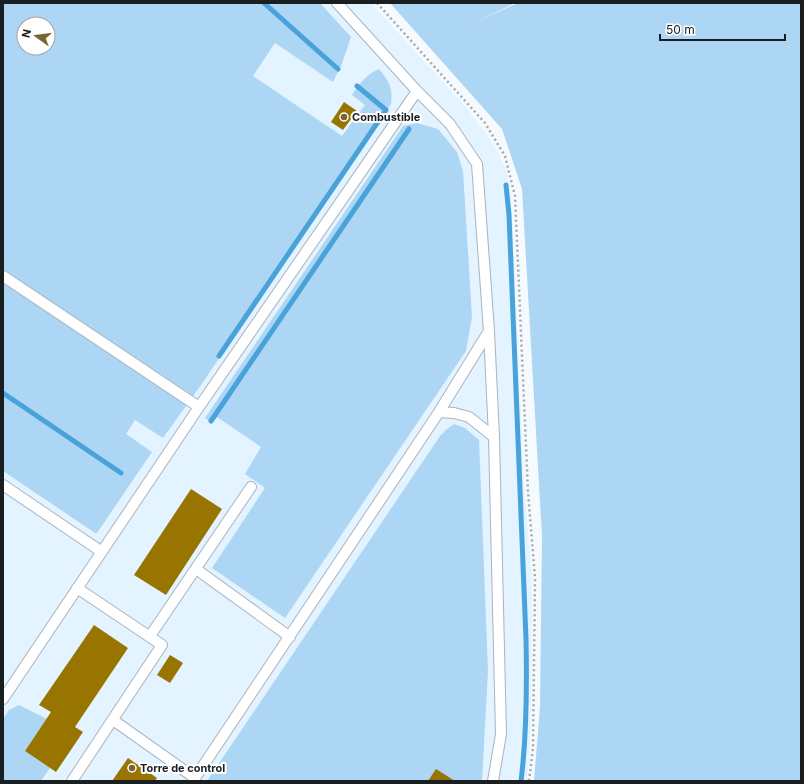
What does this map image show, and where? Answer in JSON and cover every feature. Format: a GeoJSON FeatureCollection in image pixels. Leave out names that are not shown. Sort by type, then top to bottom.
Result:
{"type":"FeatureCollection","features":[{"type":"Feature","properties":{"kind":"lane"},"geometry":{"type":"LineString","coordinates":[[337,3],[417,91],[450,124],[477,164],[489,331],[494,437],[501,734],[493,781]]}},
{"type":"Feature","properties":{"kind":"lane"},"geometry":{"type":"LineString","coordinates":[[3,699],[199,407],[417,91]]}},
{"type":"Feature","properties":{"kind":"lane"},"geometry":{"type":"LineString","coordinates":[[3,276],[199,407]]}},
{"type":"Feature","properties":{"kind":"lane"},"geometry":{"type":"LineString","coordinates":[[112,720],[194,779],[439,412],[489,331]]}},
{"type":"Feature","properties":{"kind":"lane"},"geometry":{"type":"LineString","coordinates":[[439,412],[454,413],[469,417],[494,437]]}},
{"type":"Feature","properties":{"kind":"lane"},"geometry":{"type":"LineString","coordinates":[[3,485],[102,552]]}},
{"type":"Feature","properties":{"kind":"lane"},"geometry":{"type":"LineString","coordinates":[[150,636],[251,488]]}},
{"type":"Feature","properties":{"kind":"lane"},"geometry":{"type":"LineString","coordinates":[[196,569],[290,637]]}},
{"type":"Feature","properties":{"kind":"lane"},"geometry":{"type":"LineString","coordinates":[[72,781],[162,645],[77,588]]}},
{"type":"Feature","properties":{"kind":"shaded area"},"geometry":{"type":"Polygon","coordinates":[[[3,3],[371,3],[465,106],[490,139],[506,170],[511,191],[524,484],[532,582],[531,724],[527,781],[3,781],[3,3]]]}},
{"type":"Feature","properties":{"kind":"shaded area"},"geometry":{"type":"Polygon","coordinates":[[[3,3],[320,3],[351,37],[341,66],[333,82],[275,43],[253,76],[342,136],[365,105],[352,95],[364,80],[379,69],[390,85],[391,104],[201,385],[163,438],[135,420],[126,434],[152,452],[97,533],[3,471],[3,3]]]}},
{"type":"Feature","properties":{"kind":"shaded area"},"geometry":{"type":"Polygon","coordinates":[[[390,3],[515,3],[478,21],[518,3],[801,3],[801,781],[534,781],[540,707],[542,536],[522,189],[502,129],[390,3]]]}},
{"type":"Feature","properties":{"kind":"shaded area"},"geometry":{"type":"Polygon","coordinates":[[[417,123],[438,129],[457,152],[463,171],[472,317],[466,351],[285,618],[212,568],[265,488],[245,474],[261,447],[217,417],[212,423],[205,418],[403,126],[417,123]]]}},
{"type":"Feature","properties":{"kind":"shaded area"},"geometry":{"type":"Polygon","coordinates":[[[454,424],[465,428],[479,440],[488,671],[482,781],[207,781],[440,436],[454,424]]]}},
{"type":"Feature","properties":{"kind":"shaded area"},"geometry":{"type":"Polygon","coordinates":[[[19,705],[47,719],[25,751],[50,768],[41,781],[3,781],[3,719],[9,710],[19,705]]]}},
{"type":"Feature","properties":{"kind":"building","name":"Combustible"},"geometry":{"type":"Polygon","coordinates":[[[344,102],[357,111],[343,130],[331,122],[344,102]]]}},
{"type":"Feature","properties":{"kind":"building"},"geometry":{"type":"Polygon","coordinates":[[[191,489],[222,509],[166,595],[134,575],[191,489]]]}},
{"type":"Feature","properties":{"kind":"building"},"geometry":{"type":"Polygon","coordinates":[[[94,625],[128,648],[75,727],[83,732],[56,772],[25,751],[51,712],[39,705],[94,625]]]}},
{"type":"Feature","properties":{"kind":"building"},"geometry":{"type":"Polygon","coordinates":[[[170,655],[183,663],[170,683],[157,675],[170,655]]]}},
{"type":"Feature","properties":{"kind":"building","name":"Torre de control"},"geometry":{"type":"Polygon","coordinates":[[[128,758],[157,778],[155,781],[112,781],[128,758]]]}},
{"type":"Feature","properties":{"kind":"building"},"geometry":{"type":"Polygon","coordinates":[[[436,769],[455,781],[428,781],[436,769]]]}},
{"type":"Feature","properties":{"kind":"waterway"},"geometry":{"type":"LineString","coordinates":[[264,3],[338,69]]}},
{"type":"Feature","properties":{"kind":"waterway"},"geometry":{"type":"LineString","coordinates":[[219,356],[386,110],[357,86]]}},
{"type":"Feature","properties":{"kind":"waterway"},"geometry":{"type":"LineString","coordinates":[[211,421],[409,129]]}},
{"type":"Feature","properties":{"kind":"waterway"},"geometry":{"type":"LineString","coordinates":[[506,185],[509,215],[526,639],[526,710],[521,781]]}},
{"type":"Feature","properties":{"kind":"waterway"},"geometry":{"type":"LineString","coordinates":[[3,393],[121,473]]}},
{"type":"Feature","properties":{"kind":"place","name":"Combustible"},"geometry":{"type":"Point","coordinates":[344,117]}},
{"type":"Feature","properties":{"kind":"place","name":"Torre de control"},"geometry":{"type":"Point","coordinates":[132,768]}}]}
